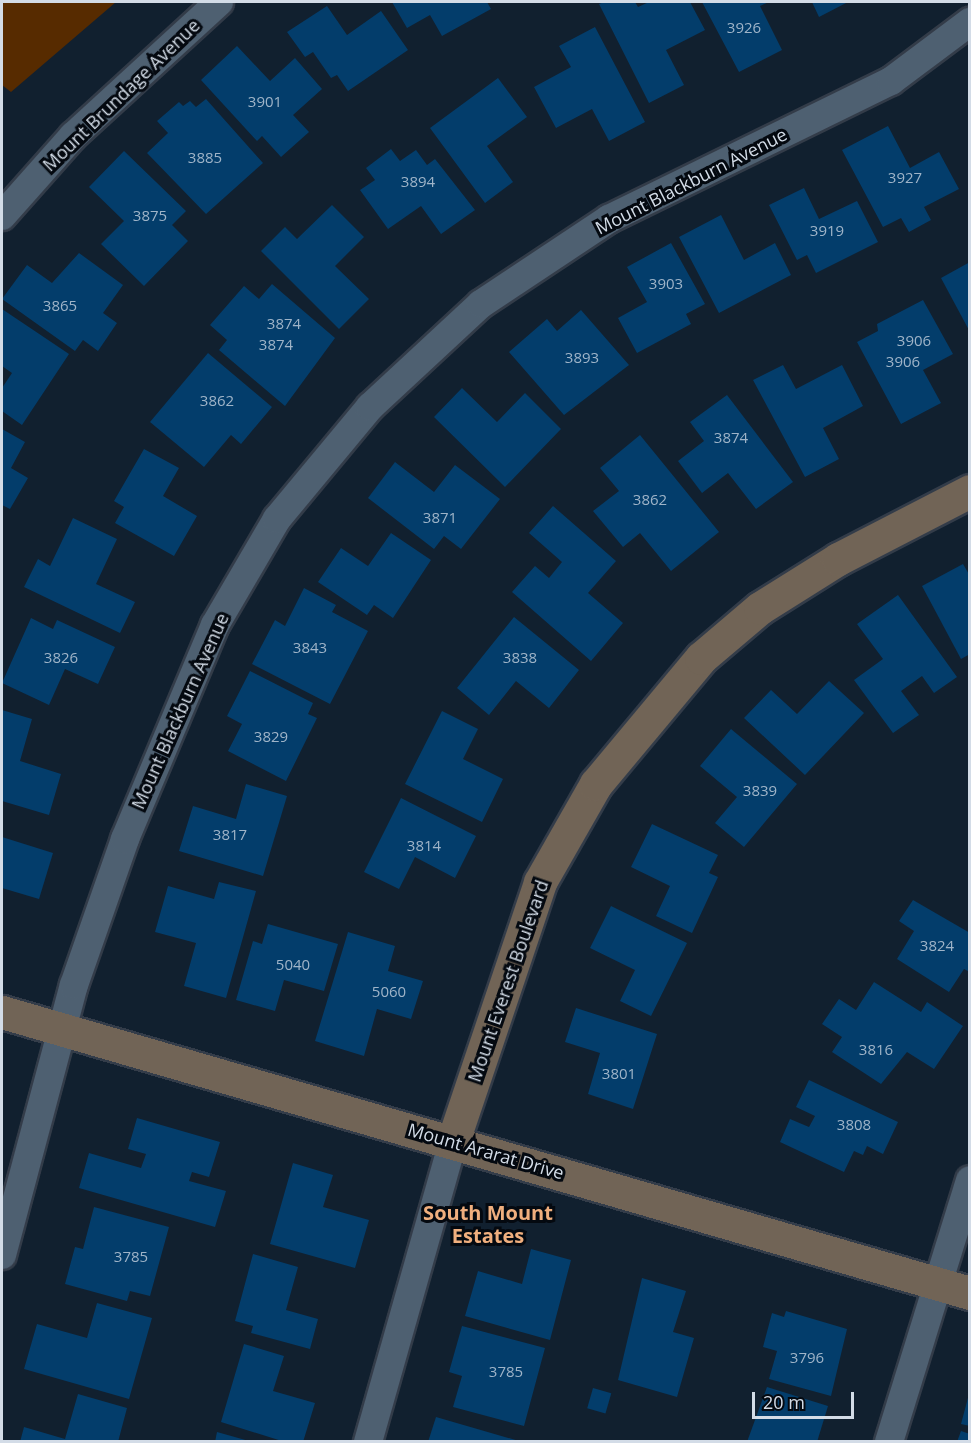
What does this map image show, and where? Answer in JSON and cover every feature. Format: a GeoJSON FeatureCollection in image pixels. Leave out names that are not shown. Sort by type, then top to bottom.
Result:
{"type":"FeatureCollection","features":[{"type":"Feature","properties":{"kind":"street","name":"Mount Brundage Avenue"},"geometry":{"type":"LineString","coordinates":[[2,216],[73,136],[219,2]]}},
{"type":"Feature","properties":{"kind":"street","name":"Mount Blackburn Avenue"},"geometry":{"type":"LineString","coordinates":[[2,1255],[61,1030],[125,838],[215,626],[277,519],[370,406],[481,304],[609,219],[891,81],[969,22]]}},
{"type":"Feature","properties":{"kind":"street","name":"Mount Everest Boulevard"},"geometry":{"type":"LineString","coordinates":[[368,1442],[453,1141],[540,882],[596,784],[701,658],[760,608],[838,559],[969,491]]}},
{"type":"Feature","properties":{"kind":"street","name":"Mount Ararat Drive"},"geometry":{"type":"LineString","coordinates":[[2,1012],[453,1141],[969,1293]]}},
{"type":"Feature","properties":{"kind":"street"},"geometry":{"type":"LineString","coordinates":[[889,1442],[969,1180]]}},
{"type":"Feature","properties":{"kind":"shaded area"},"geometry":{"type":"Polygon","coordinates":[[[2,2],[116,2],[11,92],[2,85],[2,2]]]}},
{"type":"Feature","properties":{"kind":"building"},"geometry":{"type":"Polygon","coordinates":[[[392,2],[487,2],[491,9],[442,36],[430,15],[407,28],[392,2]]]}},
{"type":"Feature","properties":{"kind":"building"},"geometry":{"type":"Polygon","coordinates":[[[635,2],[638,7],[649,2],[690,2],[705,30],[666,50],[684,85],[649,103],[599,4],[635,2]]]}},
{"type":"Feature","properties":{"kind":"building"},"geometry":{"type":"Polygon","coordinates":[[[702,2],[769,2],[760,6],[782,50],[739,72],[702,2]]]}},
{"type":"Feature","properties":{"kind":"building"},"geometry":{"type":"Polygon","coordinates":[[[812,2],[848,2],[819,17],[812,2]]]}},
{"type":"Feature","properties":{"kind":"building"},"geometry":{"type":"Polygon","coordinates":[[[327,6],[347,35],[381,11],[408,50],[348,91],[337,75],[331,78],[313,52],[305,57],[287,32],[327,6]]]}},
{"type":"Feature","properties":{"kind":"building"},"geometry":{"type":"Polygon","coordinates":[[[595,27],[645,122],[609,141],[592,109],[556,128],[534,87],[571,67],[559,46],[595,27]]]}},
{"type":"Feature","properties":{"kind":"building"},"geometry":{"type":"Polygon","coordinates":[[[237,46],[270,81],[295,58],[322,89],[293,115],[309,132],[281,157],[262,136],[257,141],[201,80],[237,46]]]}},
{"type":"Feature","properties":{"kind":"building"},"geometry":{"type":"Polygon","coordinates":[[[498,78],[527,117],[487,146],[513,182],[485,203],[430,128],[498,78]]]}},
{"type":"Feature","properties":{"kind":"building"},"geometry":{"type":"Polygon","coordinates":[[[206,99],[263,163],[206,214],[147,153],[168,133],[157,121],[179,102],[183,106],[190,101],[196,107],[206,99]]]}},
{"type":"Feature","properties":{"kind":"building"},"geometry":{"type":"Polygon","coordinates":[[[888,126],[910,168],[939,152],[959,189],[924,207],[931,220],[909,232],[901,218],[883,227],[842,150],[888,126]]]}},
{"type":"Feature","properties":{"kind":"building"},"geometry":{"type":"Polygon","coordinates":[[[391,149],[400,161],[416,150],[427,165],[435,159],[475,210],[441,234],[421,206],[388,229],[360,190],[375,180],[366,168],[391,149]]]}},
{"type":"Feature","properties":{"kind":"building"},"geometry":{"type":"Polygon","coordinates":[[[124,151],[186,211],[172,225],[188,241],[144,286],[101,244],[124,221],[89,187],[124,151]]]}},
{"type":"Feature","properties":{"kind":"building"},"geometry":{"type":"Polygon","coordinates":[[[804,188],[819,219],[857,201],[878,242],[816,273],[807,255],[797,260],[769,205],[804,188]]]}},
{"type":"Feature","properties":{"kind":"building"},"geometry":{"type":"Polygon","coordinates":[[[332,205],[364,237],[335,266],[369,299],[339,329],[261,251],[285,227],[297,239],[332,205]]]}},
{"type":"Feature","properties":{"kind":"building"},"geometry":{"type":"Polygon","coordinates":[[[721,215],[744,260],[775,243],[791,275],[719,313],[679,237],[721,215]]]}},
{"type":"Feature","properties":{"kind":"building"},"geometry":{"type":"Polygon","coordinates":[[[671,243],[705,304],[686,314],[691,324],[637,353],[618,318],[647,302],[627,267],[671,243]]]}},
{"type":"Feature","properties":{"kind":"building"},"geometry":{"type":"Polygon","coordinates":[[[79,253],[123,285],[103,313],[117,323],[98,351],[83,340],[75,351],[2,299],[27,265],[52,283],[79,253]]]}},
{"type":"Feature","properties":{"kind":"building"},"geometry":{"type":"Polygon","coordinates":[[[970,262],[970,332],[941,278],[970,262]]]}},
{"type":"Feature","properties":{"kind":"building"},"geometry":{"type":"Polygon","coordinates":[[[272,284],[335,338],[285,406],[219,350],[227,340],[210,325],[244,286],[259,299],[272,284]]]}},
{"type":"Feature","properties":{"kind":"building"},"geometry":{"type":"Polygon","coordinates":[[[923,300],[953,354],[923,370],[941,403],[901,424],[857,342],[878,331],[877,324],[923,300]]]}},
{"type":"Feature","properties":{"kind":"building"},"geometry":{"type":"Polygon","coordinates":[[[2,309],[69,354],[22,425],[2,411],[2,388],[12,373],[2,366],[2,309]]]}},
{"type":"Feature","properties":{"kind":"building"},"geometry":{"type":"Polygon","coordinates":[[[581,310],[629,365],[564,415],[509,352],[547,319],[557,331],[581,310]]]}},
{"type":"Feature","properties":{"kind":"building"},"geometry":{"type":"Polygon","coordinates":[[[208,353],[272,407],[241,444],[231,435],[204,467],[150,422],[208,353]]]}},
{"type":"Feature","properties":{"kind":"building"},"geometry":{"type":"Polygon","coordinates":[[[783,365],[796,389],[842,365],[863,406],[823,428],[839,459],[805,477],[753,380],[783,365]]]}},
{"type":"Feature","properties":{"kind":"building"},"geometry":{"type":"Polygon","coordinates":[[[462,388],[497,422],[525,393],[561,429],[505,487],[434,417],[462,388]]]}},
{"type":"Feature","properties":{"kind":"building"},"geometry":{"type":"Polygon","coordinates":[[[727,395],[793,482],[756,509],[728,473],[702,493],[678,461],[704,441],[690,422],[727,395]]]}},
{"type":"Feature","properties":{"kind":"building"},"geometry":{"type":"Polygon","coordinates":[[[2,429],[25,442],[11,468],[28,478],[10,509],[2,505],[2,429]]]}},
{"type":"Feature","properties":{"kind":"building"},"geometry":{"type":"Polygon","coordinates":[[[640,435],[719,532],[671,571],[640,533],[623,547],[593,511],[619,491],[600,468],[640,435]]]}},
{"type":"Feature","properties":{"kind":"building"},"geometry":{"type":"Polygon","coordinates":[[[144,449],[179,468],[163,496],[197,516],[174,556],[115,523],[124,507],[114,501],[144,449]]]}},
{"type":"Feature","properties":{"kind":"building"},"geometry":{"type":"Polygon","coordinates":[[[395,462],[434,492],[455,465],[500,499],[461,549],[444,536],[434,549],[368,498],[395,462]]]}},
{"type":"Feature","properties":{"kind":"building"},"geometry":{"type":"Polygon","coordinates":[[[553,506],[616,561],[588,593],[623,623],[591,661],[512,592],[535,566],[549,578],[562,562],[529,533],[553,506]]]}},
{"type":"Feature","properties":{"kind":"building"},"geometry":{"type":"Polygon","coordinates":[[[73,518],[117,539],[96,584],[135,602],[120,633],[24,587],[38,559],[50,566],[73,518]]]}},
{"type":"Feature","properties":{"kind":"building"},"geometry":{"type":"Polygon","coordinates":[[[391,533],[431,560],[393,618],[374,605],[367,615],[318,582],[341,548],[368,566],[391,533]]]}},
{"type":"Feature","properties":{"kind":"building"},"geometry":{"type":"Polygon","coordinates":[[[963,564],[970,576],[970,654],[961,659],[922,586],[963,564]]]}},
{"type":"Feature","properties":{"kind":"building"},"geometry":{"type":"Polygon","coordinates":[[[304,588],[336,605],[332,612],[368,631],[330,704],[252,664],[275,620],[285,626],[304,588]]]}},
{"type":"Feature","properties":{"kind":"building"},"geometry":{"type":"Polygon","coordinates":[[[898,595],[957,677],[934,693],[922,676],[901,691],[919,715],[893,733],[854,680],[883,659],[857,624],[898,595]]]}},
{"type":"Feature","properties":{"kind":"building"},"geometry":{"type":"Polygon","coordinates":[[[514,617],[579,670],[549,708],[516,681],[489,715],[457,688],[514,617]]]}},
{"type":"Feature","properties":{"kind":"building"},"geometry":{"type":"Polygon","coordinates":[[[31,618],[53,629],[57,620],[115,647],[98,684],[65,669],[49,705],[2,683],[31,618]]]}},
{"type":"Feature","properties":{"kind":"building"},"geometry":{"type":"Polygon","coordinates":[[[250,671],[313,703],[308,714],[317,718],[286,781],[228,751],[242,724],[227,716],[250,671]]]}},
{"type":"Feature","properties":{"kind":"building"},"geometry":{"type":"Polygon","coordinates":[[[829,681],[864,713],[805,775],[744,718],[771,690],[797,714],[829,681]]]}},
{"type":"Feature","properties":{"kind":"building"},"geometry":{"type":"Polygon","coordinates":[[[2,710],[32,719],[20,761],[61,774],[49,815],[2,801],[2,710]]]}},
{"type":"Feature","properties":{"kind":"building"},"geometry":{"type":"Polygon","coordinates":[[[442,711],[478,729],[463,759],[503,779],[482,822],[405,784],[442,711]]]}},
{"type":"Feature","properties":{"kind":"building"},"geometry":{"type":"Polygon","coordinates":[[[731,729],[797,784],[744,847],[715,823],[737,797],[700,766],[731,729]]]}},
{"type":"Feature","properties":{"kind":"building"},"geometry":{"type":"Polygon","coordinates":[[[246,784],[287,796],[263,876],[179,851],[193,806],[236,819],[246,784]]]}},
{"type":"Feature","properties":{"kind":"building"},"geometry":{"type":"Polygon","coordinates":[[[401,798],[476,836],[455,878],[415,857],[399,889],[364,872],[401,798]]]}},
{"type":"Feature","properties":{"kind":"building"},"geometry":{"type":"Polygon","coordinates":[[[652,824],[718,855],[709,873],[718,877],[692,933],[656,916],[670,886],[631,867],[652,824]]]}},
{"type":"Feature","properties":{"kind":"building"},"geometry":{"type":"Polygon","coordinates":[[[2,837],[53,853],[39,899],[2,888],[2,837]]]}},
{"type":"Feature","properties":{"kind":"building"},"geometry":{"type":"Polygon","coordinates":[[[219,882],[256,891],[226,998],[184,986],[196,943],[155,932],[168,886],[214,899],[219,882]]]}},
{"type":"Feature","properties":{"kind":"building"},"geometry":{"type":"Polygon","coordinates":[[[913,900],[970,933],[970,972],[964,969],[949,992],[897,959],[914,931],[899,921],[913,900]]]}},
{"type":"Feature","properties":{"kind":"building"},"geometry":{"type":"Polygon","coordinates":[[[611,906],[687,943],[651,1016],[620,1001],[635,970],[590,948],[611,906]]]}},
{"type":"Feature","properties":{"kind":"building"},"geometry":{"type":"Polygon","coordinates":[[[268,924],[338,944],[324,991],[284,980],[275,1011],[236,1000],[253,941],[262,944],[268,924]]]}},
{"type":"Feature","properties":{"kind":"building"},"geometry":{"type":"Polygon","coordinates":[[[348,932],[395,946],[388,971],[423,981],[411,1019],[377,1009],[364,1056],[315,1041],[348,932]]]}},
{"type":"Feature","properties":{"kind":"building"},"geometry":{"type":"Polygon","coordinates":[[[874,982],[921,1012],[927,1002],[963,1026],[934,1069],[907,1052],[881,1084],[832,1052],[842,1037],[822,1024],[839,999],[856,1010],[874,982]]]}},
{"type":"Feature","properties":{"kind":"building"},"geometry":{"type":"Polygon","coordinates":[[[576,1008],[657,1034],[633,1109],[588,1094],[600,1053],[565,1042],[576,1008]]]}},
{"type":"Feature","properties":{"kind":"building"},"geometry":{"type":"Polygon","coordinates":[[[809,1080],[898,1122],[883,1154],[867,1146],[863,1155],[854,1151],[844,1172],[780,1142],[790,1119],[809,1127],[815,1116],[796,1107],[809,1080]]]}},
{"type":"Feature","properties":{"kind":"building"},"geometry":{"type":"Polygon","coordinates":[[[137,1118],[220,1142],[209,1177],[192,1172],[189,1181],[226,1191],[215,1227],[79,1188],[89,1153],[141,1168],[146,1154],[128,1149],[137,1118]]]}},
{"type":"Feature","properties":{"kind":"building"},"geometry":{"type":"Polygon","coordinates":[[[293,1163],[333,1175],[323,1207],[369,1220],[355,1268],[270,1244],[293,1163]]]}},
{"type":"Feature","properties":{"kind":"building"},"geometry":{"type":"Polygon","coordinates":[[[94,1207],[169,1227],[150,1296],[130,1291],[127,1301],[65,1284],[75,1247],[83,1249],[94,1207]]]}},
{"type":"Feature","properties":{"kind":"building"},"geometry":{"type":"Polygon","coordinates":[[[531,1249],[571,1260],[550,1340],[465,1316],[478,1271],[522,1284],[531,1249]]]}},
{"type":"Feature","properties":{"kind":"building"},"geometry":{"type":"Polygon","coordinates":[[[253,1254],[298,1267],[286,1310],[318,1319],[310,1349],[251,1333],[253,1326],[235,1321],[253,1254]]]}},
{"type":"Feature","properties":{"kind":"building"},"geometry":{"type":"Polygon","coordinates":[[[642,1278],[686,1291],[673,1332],[694,1338],[677,1397],[618,1380],[642,1278]]]}},
{"type":"Feature","properties":{"kind":"building"},"geometry":{"type":"Polygon","coordinates":[[[97,1303],[152,1318],[129,1399],[24,1369],[37,1324],[87,1338],[97,1303]]]}},
{"type":"Feature","properties":{"kind":"building"},"geometry":{"type":"Polygon","coordinates":[[[786,1311],[847,1329],[831,1396],[769,1379],[777,1351],[763,1347],[772,1313],[784,1317],[786,1311]]]}},
{"type":"Feature","properties":{"kind":"building"},"geometry":{"type":"Polygon","coordinates":[[[462,1326],[545,1348],[524,1426],[453,1407],[462,1376],[449,1372],[462,1326]]]}},
{"type":"Feature","properties":{"kind":"building"},"geometry":{"type":"Polygon","coordinates":[[[244,1344],[284,1356],[273,1391],[315,1403],[303,1442],[285,1442],[221,1422],[244,1344]]]}},
{"type":"Feature","properties":{"kind":"building"},"geometry":{"type":"Polygon","coordinates":[[[767,1387],[828,1406],[817,1442],[747,1442],[767,1387]]]}},
{"type":"Feature","properties":{"kind":"building"},"geometry":{"type":"Polygon","coordinates":[[[593,1388],[611,1393],[605,1413],[587,1408],[593,1388]]]}},
{"type":"Feature","properties":{"kind":"building"},"geometry":{"type":"Polygon","coordinates":[[[78,1394],[127,1408],[118,1442],[20,1442],[24,1427],[65,1439],[78,1394]]]}},
{"type":"Feature","properties":{"kind":"building"},"geometry":{"type":"Polygon","coordinates":[[[970,1394],[970,1426],[961,1424],[970,1394]]]}},
{"type":"Feature","properties":{"kind":"building"},"geometry":{"type":"Polygon","coordinates":[[[436,1417],[519,1441],[519,1442],[428,1442],[436,1417]]]}},
{"type":"Feature","properties":{"kind":"building"},"geometry":{"type":"Polygon","coordinates":[[[961,1431],[970,1434],[970,1442],[957,1442],[961,1431]]]}},
{"type":"Feature","properties":{"kind":"building"},"geometry":{"type":"Polygon","coordinates":[[[217,1432],[249,1441],[249,1442],[215,1442],[217,1432]]]}},
{"type":"Feature","properties":{"kind":"district","name":"South Mount Estates"},"geometry":{"type":"Point","coordinates":[488,1224]}}]}
